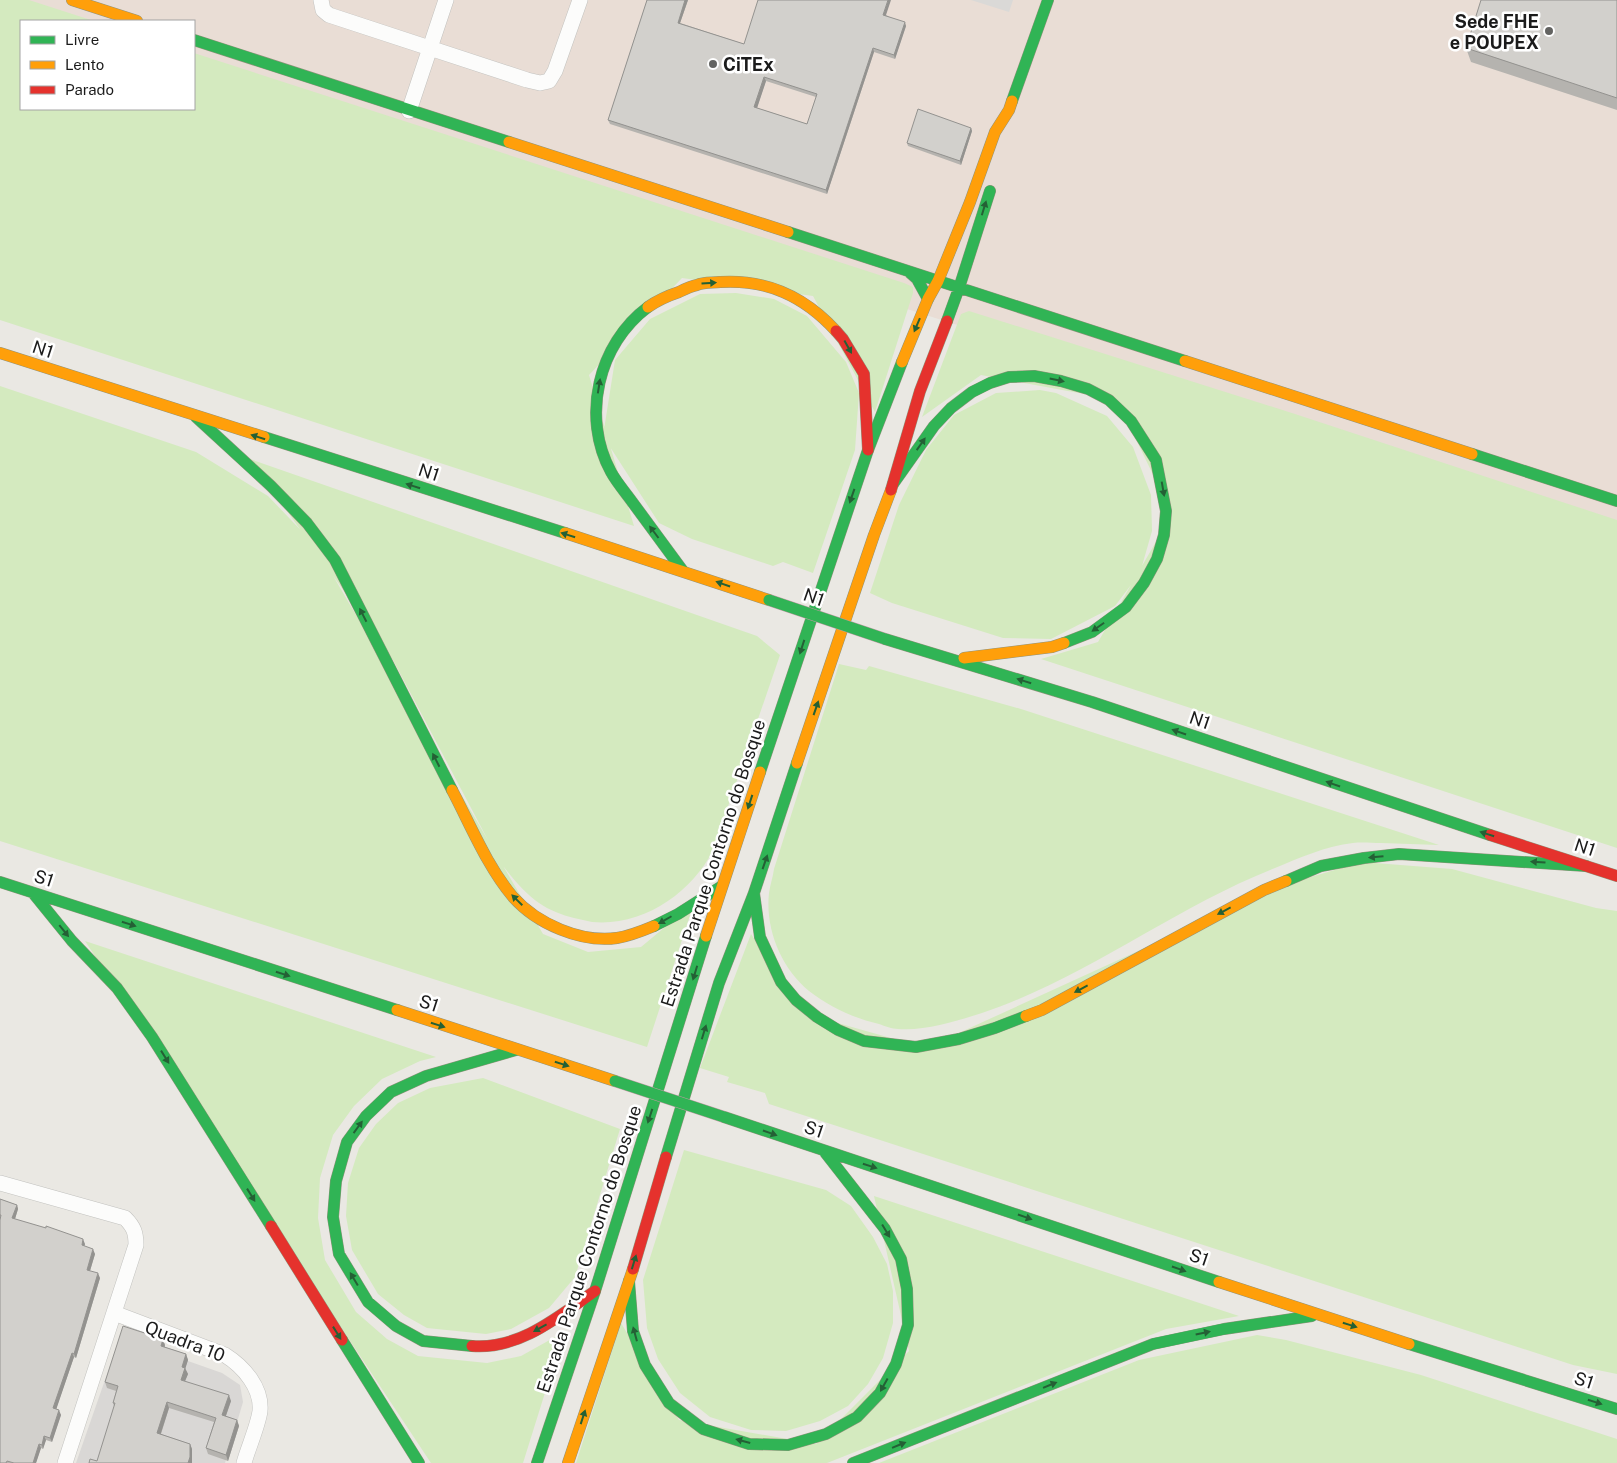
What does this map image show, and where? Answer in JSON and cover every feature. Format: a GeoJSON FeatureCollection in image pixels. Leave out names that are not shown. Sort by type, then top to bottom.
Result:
{"type":"FeatureCollection","features":[{"type":"Feature","properties":{"kind":"main road"},"geometry":{"type":"LineString","coordinates":[[72,0],[134,20]]}},
{"type":"Feature","properties":{"kind":"main road"},"geometry":{"type":"LineString","coordinates":[[568,1463],[628,1281],[719,983],[754,893],[874,535],[894,484],[920,391],[920,382],[950,285],[970,202],[995,132],[1009,110],[1048,0]]}},
{"type":"Feature","properties":{"kind":"main road"},"geometry":{"type":"LineString","coordinates":[[195,40],[1617,501]]}},
{"type":"Feature","properties":{"kind":"main road"},"geometry":{"type":"LineString","coordinates":[[1009,110],[1012,123],[1010,130]]}},
{"type":"Feature","properties":{"kind":"main road"},"geometry":{"type":"LineString","coordinates":[[950,285],[993,180]]}},
{"type":"Feature","properties":{"kind":"main road"},"geometry":{"type":"LineString","coordinates":[[908,271],[917,279],[928,299]]}},
{"type":"Feature","properties":{"kind":"main road"},"geometry":{"type":"LineString","coordinates":[[683,571],[611,473],[602,453],[597,431],[595,409],[605,362],[617,339],[635,317],[658,300],[698,284],[738,281],[780,290],[802,302],[823,317],[844,339],[864,374],[868,450]]}},
{"type":"Feature","properties":{"kind":"main road","name":"Estrada Parque Contorno do Bosque"},"geometry":{"type":"LineString","coordinates":[[537,1463],[594,1291],[722,886],[868,450],[928,299],[950,285]]}},
{"type":"Feature","properties":{"kind":"main road","name":"N1"},"geometry":{"type":"LineString","coordinates":[[0,353],[683,571],[885,639],[1092,702],[1617,876]]}},
{"type":"Feature","properties":{"kind":"main road"},"geometry":{"type":"LineString","coordinates":[[894,484],[934,426],[951,408],[990,382],[1009,377],[1034,376],[1061,380],[1088,388],[1110,400],[1131,421],[1156,460],[1166,511],[1164,535],[1157,559],[1144,583],[1126,607],[1092,632],[1052,647],[954,659]]}},
{"type":"Feature","properties":{"kind":"main road"},"geometry":{"type":"LineString","coordinates":[[196,417],[308,523],[334,560],[487,858],[504,885],[518,901],[534,914],[558,928],[583,936],[609,939],[631,936],[652,928],[722,886]]}},
{"type":"Feature","properties":{"kind":"main road"},"geometry":{"type":"LineString","coordinates":[[754,893],[760,937],[781,982],[796,1000],[817,1017],[838,1030],[864,1041],[916,1047],[959,1039],[1042,1010],[1264,890],[1321,866],[1399,854],[1586,866]]}},
{"type":"Feature","properties":{"kind":"main road","name":"S1"},"geometry":{"type":"LineString","coordinates":[[0,882],[615,1081],[1019,1214],[1317,1315],[1617,1409]]}},
{"type":"Feature","properties":{"kind":"main road"},"geometry":{"type":"LineString","coordinates":[[33,893],[72,942],[117,988],[152,1037],[419,1463]]}},
{"type":"Feature","properties":{"kind":"main road"},"geometry":{"type":"LineString","coordinates":[[516,1050],[426,1076],[391,1092],[366,1116],[347,1142],[336,1181],[334,1217],[339,1254],[368,1302],[396,1326],[423,1341],[486,1347],[516,1341],[556,1319],[594,1291]]}},
{"type":"Feature","properties":{"kind":"main road"},"geometry":{"type":"LineString","coordinates":[[628,1281],[633,1331],[645,1365],[669,1402],[703,1429],[749,1444],[788,1445],[826,1434],[857,1417],[880,1392],[896,1364],[908,1325],[907,1289],[901,1259],[885,1229],[824,1151]]}},
{"type":"Feature","properties":{"kind":"main road"},"geometry":{"type":"LineString","coordinates":[[853,1463],[1153,1344],[1224,1329],[1317,1315]]}},
{"type":"Feature","properties":{"kind":"street"},"geometry":{"type":"LineString","coordinates":[[321,0],[323,10],[329,15],[540,83],[549,81],[555,71],[580,0]]}},
{"type":"Feature","properties":{"kind":"street"},"geometry":{"type":"LineString","coordinates":[[409,111],[446,0]]}},
{"type":"Feature","properties":{"kind":"street"},"geometry":{"type":"LineString","coordinates":[[0,1183],[125,1218],[132,1225],[136,1234],[136,1245],[65,1463]]}},
{"type":"Feature","properties":{"kind":"street","name":"Quadra 10"},"geometry":{"type":"LineString","coordinates":[[114,1313],[225,1355],[235,1361],[246,1372],[257,1392],[260,1414],[244,1463]]}},
{"type":"Feature","properties":{"kind":"shaded area"},"geometry":{"type":"Polygon","coordinates":[[[0,0],[1617,0],[1617,538],[1543,511],[510,183],[195,73],[195,20],[43,20],[0,0]]]}},
{"type":"Feature","properties":{"kind":"shaded area"},"geometry":{"type":"Polygon","coordinates":[[[971,0],[1013,0],[1009,12],[971,0]]]}},
{"type":"Feature","properties":{"kind":"shaded area"},"geometry":{"type":"Polygon","coordinates":[[[120,1337],[222,1373],[240,1385],[243,1402],[225,1463],[76,1463],[120,1337]]]}},
{"type":"Feature","properties":{"kind":"green space"},"geometry":{"type":"Polygon","coordinates":[[[0,0],[29,0],[91,20],[20,20],[20,110],[195,110],[195,53],[913,287],[913,293],[875,412],[813,296],[682,278],[589,375],[634,526],[0,320],[0,0]]]}},
{"type":"Feature","properties":{"kind":"green space"},"geometry":{"type":"Polygon","coordinates":[[[736,293],[774,299],[807,316],[846,362],[859,393],[855,450],[813,573],[783,562],[773,566],[692,539],[659,523],[603,436],[615,360],[650,319],[700,294],[736,293]]]}},
{"type":"Feature","properties":{"kind":"green space"},"geometry":{"type":"Polygon","coordinates":[[[969,311],[1295,414],[1617,520],[1617,848],[1041,659],[1098,642],[1172,514],[1117,400],[981,375],[922,417],[961,314],[969,311]]]}},
{"type":"Feature","properties":{"kind":"green space"},"geometry":{"type":"Polygon","coordinates":[[[0,386],[196,452],[268,496],[315,545],[543,934],[588,952],[641,947],[694,903],[647,1047],[0,841],[0,386]]]}},
{"type":"Feature","properties":{"kind":"green space"},"geometry":{"type":"Polygon","coordinates":[[[1040,390],[1056,393],[1107,416],[1133,447],[1151,495],[1152,531],[1140,573],[1115,606],[1051,639],[1003,638],[892,603],[870,593],[899,505],[926,450],[954,415],[996,393],[1040,390]]]}},
{"type":"Feature","properties":{"kind":"green space"},"geometry":{"type":"Polygon","coordinates":[[[250,459],[757,636],[780,655],[713,850],[704,866],[692,880],[679,893],[647,913],[611,922],[592,922],[574,918],[551,910],[533,899],[499,861],[393,660],[250,459]]]}},
{"type":"Feature","properties":{"kind":"green space"},"geometry":{"type":"Polygon","coordinates":[[[839,664],[866,670],[869,666],[1021,709],[1439,845],[1356,843],[1323,850],[1237,884],[1057,981],[982,1013],[941,1025],[909,1029],[896,1029],[869,1022],[825,1002],[799,982],[790,971],[777,947],[768,907],[774,869],[839,664]]]}},
{"type":"Feature","properties":{"kind":"green space"},"geometry":{"type":"Polygon","coordinates":[[[1362,862],[1452,869],[1596,908],[1617,911],[1617,1374],[1573,1365],[769,1104],[765,1093],[727,1082],[729,1077],[700,1068],[751,934],[806,1014],[926,1048],[1280,886],[1362,862]]]}},
{"type":"Feature","properties":{"kind":"green space"},"geometry":{"type":"Polygon","coordinates":[[[85,941],[436,1057],[420,1061],[382,1079],[354,1106],[333,1135],[320,1178],[318,1218],[325,1260],[356,1312],[387,1339],[418,1356],[487,1363],[521,1356],[564,1332],[523,1463],[431,1463],[85,941]]]}},
{"type":"Feature","properties":{"kind":"green space"},"geometry":{"type":"Polygon","coordinates":[[[483,1078],[620,1129],[575,1277],[549,1308],[511,1329],[486,1334],[427,1328],[404,1315],[378,1294],[352,1250],[346,1216],[348,1183],[359,1148],[376,1124],[398,1103],[430,1088],[483,1078]]]}},
{"type":"Feature","properties":{"kind":"green space"},"geometry":{"type":"Polygon","coordinates":[[[684,1150],[826,1190],[851,1206],[873,1237],[887,1264],[893,1291],[893,1323],[883,1358],[868,1384],[848,1406],[820,1421],[786,1431],[751,1430],[710,1417],[680,1393],[658,1359],[647,1328],[643,1280],[684,1150]]]}},
{"type":"Feature","properties":{"kind":"green space"},"geometry":{"type":"Polygon","coordinates":[[[874,1196],[1239,1316],[1166,1329],[827,1463],[576,1463],[621,1323],[679,1420],[816,1444],[909,1351],[874,1196]]]}},
{"type":"Feature","properties":{"kind":"green space"},"geometry":{"type":"Polygon","coordinates":[[[1257,1335],[1286,1340],[1421,1375],[1617,1439],[1617,1463],[879,1463],[1139,1360],[1257,1335]]]}},
{"type":"Feature","properties":{"kind":"building"},"geometry":{"type":"Polygon","coordinates":[[[647,0],[685,0],[678,23],[744,44],[758,0],[888,0],[883,15],[905,22],[894,55],[873,48],[826,190],[608,120],[647,0]],[[764,77],[754,107],[807,124],[817,94],[764,77]]]}},
{"type":"Feature","properties":{"kind":"building","name":"Sede FHE e POUPEX"},"geometry":{"type":"Polygon","coordinates":[[[1481,0],[1617,0],[1617,98],[1466,48],[1481,0]]]}},
{"type":"Feature","properties":{"kind":"building"},"geometry":{"type":"Polygon","coordinates":[[[918,109],[971,128],[960,161],[907,143],[918,109]]]}},
{"type":"Feature","properties":{"kind":"building"},"geometry":{"type":"Polygon","coordinates":[[[0,1199],[17,1205],[12,1218],[46,1228],[46,1226],[83,1239],[82,1245],[93,1249],[87,1270],[98,1273],[74,1354],[72,1353],[53,1408],[59,1410],[50,1438],[44,1436],[42,1445],[39,1444],[33,1463],[7,1461],[6,1463],[0,1463],[0,1199]]]}},
{"type":"Feature","properties":{"kind":"building"},"geometry":{"type":"Polygon","coordinates":[[[123,1326],[163,1339],[161,1346],[186,1354],[182,1367],[185,1368],[181,1380],[229,1395],[222,1415],[237,1420],[226,1455],[206,1448],[216,1418],[167,1402],[157,1433],[190,1444],[188,1463],[89,1463],[90,1459],[97,1461],[115,1403],[113,1403],[118,1386],[105,1382],[123,1326]]]}},
{"type":"Feature","properties":{"kind":"traffic: fast"},"geometry":{"type":"LineString","coordinates":[[1012,101],[1048,0]]}},
{"type":"Feature","properties":{"kind":"traffic: fast"},"geometry":{"type":"LineString","coordinates":[[195,40],[509,142]]}},
{"type":"Feature","properties":{"kind":"traffic: fast"},"geometry":{"type":"LineString","coordinates":[[947,321],[990,191]]}},
{"type":"Feature","properties":{"kind":"traffic: fast"},"geometry":{"type":"LineString","coordinates":[[788,232],[1185,361]]}},
{"type":"Feature","properties":{"kind":"traffic: fast"},"geometry":{"type":"LineString","coordinates":[[908,271],[917,279],[928,299]]}},
{"type":"Feature","properties":{"kind":"traffic: fast"},"geometry":{"type":"LineString","coordinates":[[648,307],[631,322],[617,341],[606,361],[596,405],[597,428],[602,451],[613,476],[683,571]]}},
{"type":"Feature","properties":{"kind":"traffic: fast"},"geometry":{"type":"LineString","coordinates":[[760,772],[868,450],[902,362]]}},
{"type":"Feature","properties":{"kind":"traffic: fast"},"geometry":{"type":"LineString","coordinates":[[893,484],[934,426],[951,408],[972,392],[990,383],[1009,377],[1034,376],[1088,389],[1109,400],[1131,421],[1156,460],[1166,511],[1164,535],[1157,559],[1144,583],[1126,607],[1092,632],[1064,643]]}},
{"type":"Feature","properties":{"kind":"traffic: fast"},"geometry":{"type":"LineString","coordinates":[[196,417],[271,486],[307,523],[335,560],[452,790]]}},
{"type":"Feature","properties":{"kind":"traffic: fast"},"geometry":{"type":"LineString","coordinates":[[264,437],[565,533]]}},
{"type":"Feature","properties":{"kind":"traffic: fast"},"geometry":{"type":"LineString","coordinates":[[1472,454],[1617,501]]}},
{"type":"Feature","properties":{"kind":"traffic: fast"},"geometry":{"type":"LineString","coordinates":[[769,600],[885,639]]}},
{"type":"Feature","properties":{"kind":"traffic: fast"},"geometry":{"type":"LineString","coordinates":[[885,639],[1092,702],[1490,835]]}},
{"type":"Feature","properties":{"kind":"traffic: fast"},"geometry":{"type":"LineString","coordinates":[[666,1157],[719,983],[754,893],[797,763]]}},
{"type":"Feature","properties":{"kind":"traffic: fast"},"geometry":{"type":"LineString","coordinates":[[1286,881],[1321,866],[1399,854],[1586,866]]}},
{"type":"Feature","properties":{"kind":"traffic: fast"},"geometry":{"type":"LineString","coordinates":[[0,882],[397,1010]]}},
{"type":"Feature","properties":{"kind":"traffic: fast"},"geometry":{"type":"LineString","coordinates":[[654,926],[678,914],[722,886]]}},
{"type":"Feature","properties":{"kind":"traffic: fast"},"geometry":{"type":"LineString","coordinates":[[33,893],[72,941],[117,988],[152,1037],[271,1226]]}},
{"type":"Feature","properties":{"kind":"traffic: fast"},"geometry":{"type":"LineString","coordinates":[[754,893],[760,937],[781,982],[796,1000],[817,1017],[838,1030],[864,1041],[916,1047],[959,1039],[1026,1016]]}},
{"type":"Feature","properties":{"kind":"traffic: fast"},"geometry":{"type":"LineString","coordinates":[[537,1463],[595,1291],[706,936]]}},
{"type":"Feature","properties":{"kind":"traffic: fast"},"geometry":{"type":"LineString","coordinates":[[472,1346],[423,1341],[396,1326],[368,1302],[339,1254],[333,1217],[336,1181],[347,1142],[366,1116],[391,1092],[426,1076],[516,1050]]}},
{"type":"Feature","properties":{"kind":"traffic: fast"},"geometry":{"type":"LineString","coordinates":[[615,1081],[724,1117]]}},
{"type":"Feature","properties":{"kind":"traffic: fast"},"geometry":{"type":"LineString","coordinates":[[724,1117],[1219,1282]]}},
{"type":"Feature","properties":{"kind":"traffic: fast"},"geometry":{"type":"LineString","coordinates":[[629,1281],[633,1331],[645,1365],[669,1403],[703,1429],[749,1444],[788,1445],[826,1434],[857,1417],[880,1393],[896,1364],[908,1325],[907,1289],[901,1259],[885,1229],[824,1151]]}},
{"type":"Feature","properties":{"kind":"traffic: fast"},"geometry":{"type":"LineString","coordinates":[[853,1463],[1153,1344],[1224,1329],[1312,1316]]}},
{"type":"Feature","properties":{"kind":"traffic: fast"},"geometry":{"type":"LineString","coordinates":[[342,1340],[419,1463]]}},
{"type":"Feature","properties":{"kind":"traffic: fast"},"geometry":{"type":"LineString","coordinates":[[1409,1344],[1617,1409]]}},
{"type":"Feature","properties":{"kind":"traffic: slow"},"geometry":{"type":"LineString","coordinates":[[72,0],[134,20]]}},
{"type":"Feature","properties":{"kind":"traffic: slow"},"geometry":{"type":"LineString","coordinates":[[902,362],[970,202],[995,132],[1009,110],[1012,101]]}},
{"type":"Feature","properties":{"kind":"traffic: slow"},"geometry":{"type":"LineString","coordinates":[[509,142],[788,232]]}},
{"type":"Feature","properties":{"kind":"traffic: slow"},"geometry":{"type":"LineString","coordinates":[[648,307],[655,302],[702,283],[753,283],[784,292],[798,299],[836,331]]}},
{"type":"Feature","properties":{"kind":"traffic: slow"},"geometry":{"type":"LineString","coordinates":[[0,353],[264,437]]}},
{"type":"Feature","properties":{"kind":"traffic: slow"},"geometry":{"type":"LineString","coordinates":[[1185,361],[1472,454]]}},
{"type":"Feature","properties":{"kind":"traffic: slow"},"geometry":{"type":"LineString","coordinates":[[797,763],[891,490]]}},
{"type":"Feature","properties":{"kind":"traffic: slow"},"geometry":{"type":"LineString","coordinates":[[565,533],[769,600]]}},
{"type":"Feature","properties":{"kind":"traffic: slow"},"geometry":{"type":"LineString","coordinates":[[964,658],[1052,647],[1064,643]]}},
{"type":"Feature","properties":{"kind":"traffic: slow"},"geometry":{"type":"LineString","coordinates":[[706,936],[760,772]]}},
{"type":"Feature","properties":{"kind":"traffic: slow"},"geometry":{"type":"LineString","coordinates":[[452,790],[495,872],[513,897],[534,916],[560,929],[589,938],[617,938],[654,926]]}},
{"type":"Feature","properties":{"kind":"traffic: slow"},"geometry":{"type":"LineString","coordinates":[[1026,1016],[1042,1010],[1264,890],[1286,881]]}},
{"type":"Feature","properties":{"kind":"traffic: slow"},"geometry":{"type":"LineString","coordinates":[[397,1010],[615,1081]]}},
{"type":"Feature","properties":{"kind":"traffic: slow"},"geometry":{"type":"LineString","coordinates":[[568,1463],[633,1269]]}},
{"type":"Feature","properties":{"kind":"traffic: slow"},"geometry":{"type":"LineString","coordinates":[[1219,1282],[1409,1344]]}},
{"type":"Feature","properties":{"kind":"traffic: jam"},"geometry":{"type":"LineString","coordinates":[[891,490],[920,391],[947,321]]}},
{"type":"Feature","properties":{"kind":"traffic: jam"},"geometry":{"type":"LineString","coordinates":[[836,331],[843,339],[864,374],[868,450]]}},
{"type":"Feature","properties":{"kind":"traffic: jam"},"geometry":{"type":"LineString","coordinates":[[1490,835],[1617,876]]}},
{"type":"Feature","properties":{"kind":"traffic: jam"},"geometry":{"type":"LineString","coordinates":[[633,1269],[666,1157]]}},
{"type":"Feature","properties":{"kind":"traffic: jam"},"geometry":{"type":"LineString","coordinates":[[271,1226],[342,1340]]}},
{"type":"Feature","properties":{"kind":"traffic: jam"},"geometry":{"type":"LineString","coordinates":[[472,1346],[506,1343],[522,1337],[552,1321],[595,1291]]}},
{"type":"Feature","properties":{"kind":"place","name":"Sede FHE e POUPEX"},"geometry":{"type":"Point","coordinates":[1549,31]}},
{"type":"Feature","properties":{"kind":"place","name":"CiTEx"},"geometry":{"type":"Point","coordinates":[713,64]}}]}
